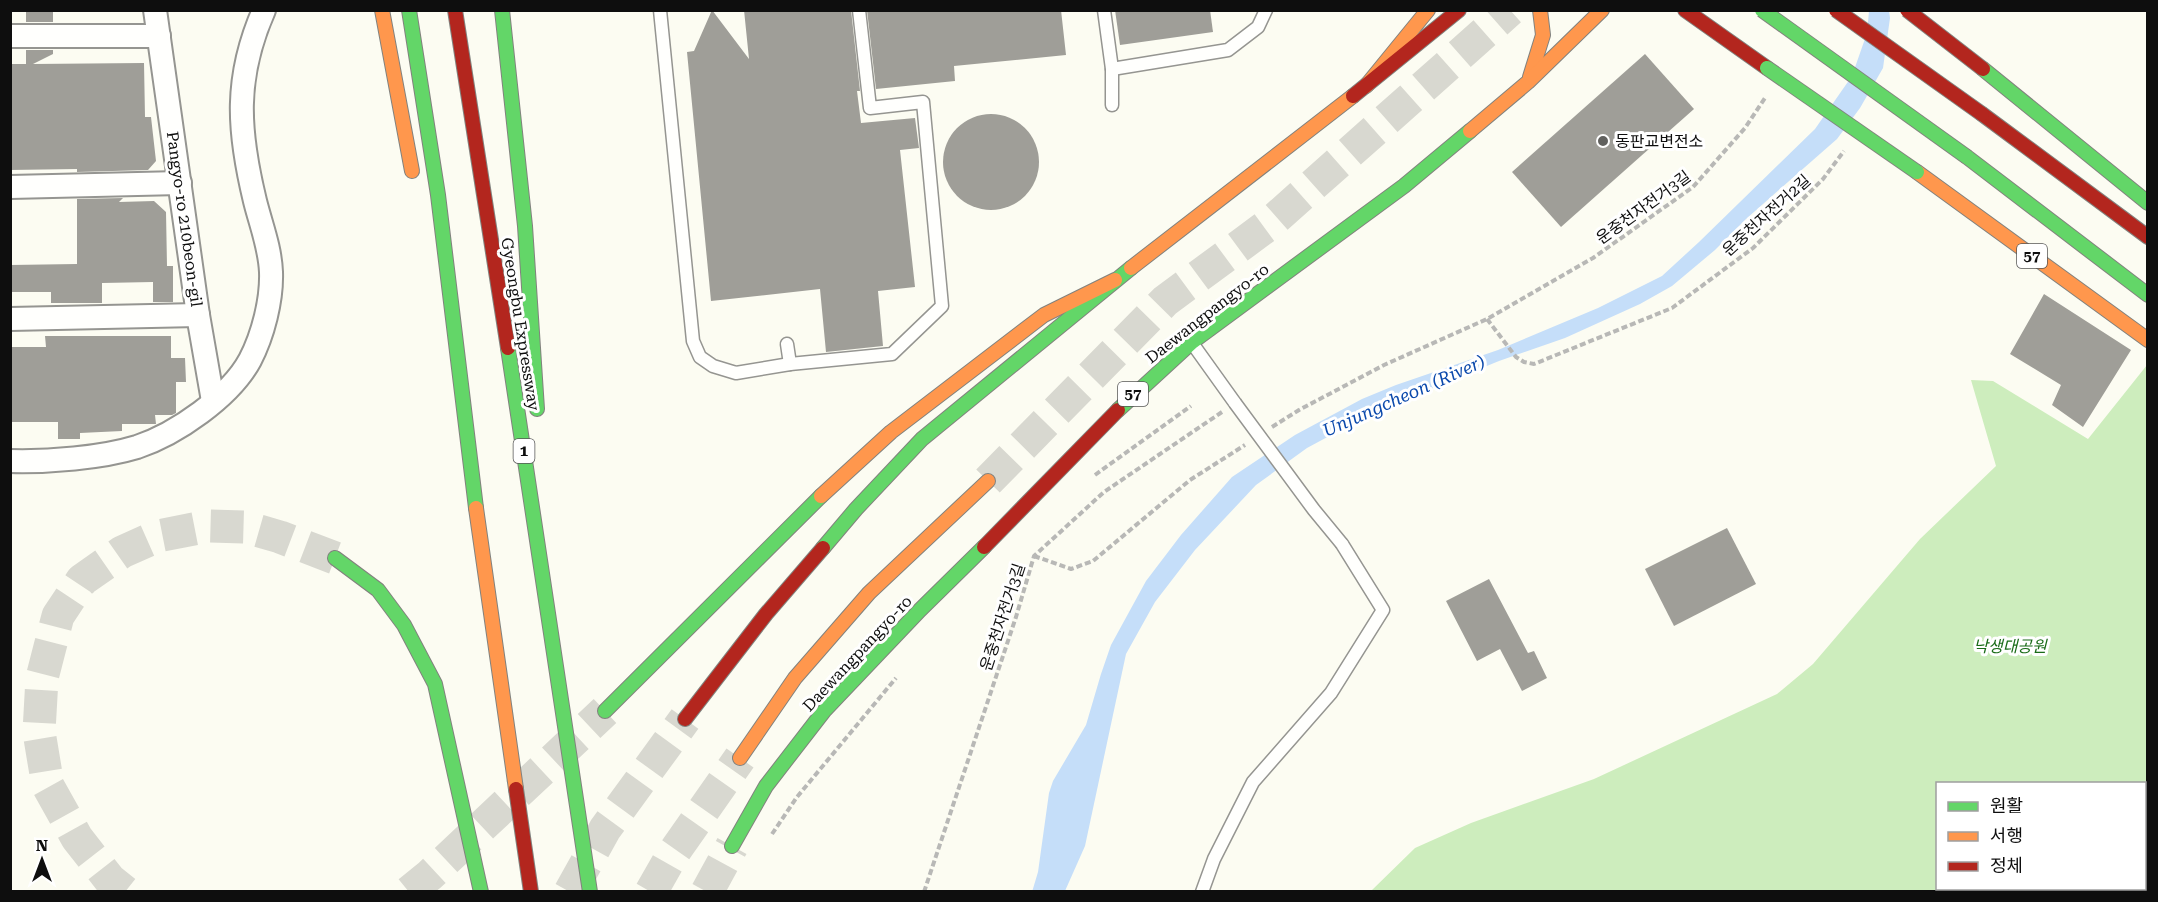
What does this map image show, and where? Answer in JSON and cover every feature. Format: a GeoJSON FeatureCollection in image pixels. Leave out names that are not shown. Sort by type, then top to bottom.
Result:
{"type":"FeatureCollection","features":[{"type":"Feature","properties":{"kind":"main road"},"geometry":{"type":"LineString","coordinates":[[382,10],[415,187]]}},
{"type":"Feature","properties":{"kind":"main road"},"geometry":{"type":"LineString","coordinates":[[409,10],[438,195],[475,504],[531,891]]}},
{"type":"Feature","properties":{"kind":"main road","name":"Gyeongbu Expressway"},"geometry":{"type":"LineString","coordinates":[[455,10],[590,891]]}},
{"type":"Feature","properties":{"kind":"main road"},"geometry":{"type":"LineString","coordinates":[[502,10],[525,226],[538,426]]}},
{"type":"Feature","properties":{"kind":"main road"},"geometry":{"type":"LineString","coordinates":[[1366,86],[1428,10]]}},
{"type":"Feature","properties":{"kind":"main road"},"geometry":{"type":"LineString","coordinates":[[1528,82],[1543,35],[1540,10]]}},
{"type":"Feature","properties":{"kind":"main road","name":"Daewangpangyo-ro"},"geometry":{"type":"LineString","coordinates":[[732,846],[766,786],[824,711],[1131,396],[1192,342],[1404,186],[1528,82],[1602,10]]}},
{"type":"Feature","properties":{"kind":"main road","name":"57"},"geometry":{"type":"LineString","coordinates":[[1685,10],[1917,172],[2148,340]]}},
{"type":"Feature","properties":{"kind":"main road"},"geometry":{"type":"LineString","coordinates":[[1762,10],[1966,157],[2148,295]]}},
{"type":"Feature","properties":{"kind":"main road"},"geometry":{"type":"LineString","coordinates":[[1836,10],[2148,237]]}},
{"type":"Feature","properties":{"kind":"main road"},"geometry":{"type":"LineString","coordinates":[[1906,10],[1983,69],[2148,203]]}},
{"type":"Feature","properties":{"kind":"main road"},"geometry":{"type":"LineString","coordinates":[[685,720],[766,614],[856,509],[922,439],[1115,280],[1460,12]]}},
{"type":"Feature","properties":{"kind":"main road"},"geometry":{"type":"LineString","coordinates":[[605,711],[805,510],[891,432],[1044,315],[1115,280]]}},
{"type":"Feature","properties":{"kind":"main road"},"geometry":{"type":"LineString","coordinates":[[437,304],[475,504]]}},
{"type":"Feature","properties":{"kind":"main road","name":"Daewangpangyo-ro"},"geometry":{"type":"LineString","coordinates":[[740,758],[795,678],[869,593],[988,481]]}},
{"type":"Feature","properties":{"kind":"main road"},"geometry":{"type":"LineString","coordinates":[[542,485],[554,651]]}},
{"type":"Feature","properties":{"kind":"main road"},"geometry":{"type":"LineString","coordinates":[[335,558],[378,590],[404,625],[435,684],[481,891]]}},
{"type":"Feature","properties":{"kind":"street","name":"Pangyo-ro 210beon-gil"},"geometry":{"type":"LineString","coordinates":[[155,10],[198,315],[213,401]]}},
{"type":"Feature","properties":{"kind":"street"},"geometry":{"type":"LineString","coordinates":[[10,461],[105,454],[137,447],[183,424],[213,401],[236,381],[250,360],[260,335],[271,274],[267,240],[256,204],[243,141],[241,99],[246,63],[264,10]]}},
{"type":"Feature","properties":{"kind":"street"},"geometry":{"type":"LineString","coordinates":[[10,36],[159,36]]}},
{"type":"Feature","properties":{"kind":"street"},"geometry":{"type":"LineString","coordinates":[[10,187],[180,183]]}},
{"type":"Feature","properties":{"kind":"street"},"geometry":{"type":"LineString","coordinates":[[10,319],[198,315]]}},
{"type":"Feature","properties":{"kind":"lane"},"geometry":{"type":"LineString","coordinates":[[660,10],[693,340],[700,357],[713,366],[736,373],[790,364],[892,354],[942,306],[923,102],[870,108],[859,10]]}},
{"type":"Feature","properties":{"kind":"lane"},"geometry":{"type":"LineString","coordinates":[[1104,10],[1112,69],[1112,105]]}},
{"type":"Feature","properties":{"kind":"lane"},"geometry":{"type":"LineString","coordinates":[[1112,69],[1227,50],[1258,27],[1266,10]]}},
{"type":"Feature","properties":{"kind":"lane"},"geometry":{"type":"LineString","coordinates":[[1192,342],[1314,510],[1342,544],[1383,610],[1331,693],[1253,782],[1214,859],[1202,891]]}},
{"type":"Feature","properties":{"kind":"lane"},"geometry":{"type":"LineString","coordinates":[[786,344],[790,364]]}},
{"type":"Feature","properties":{"kind":"path","name":"운중천자전거3길"},"geometry":{"type":"LineString","coordinates":[[1506,342],[1486,319],[1593,258],[1694,187],[1745,128],[1771,89]]}},
{"type":"Feature","properties":{"kind":"path","name":"운중천자전거2길"},"geometry":{"type":"LineString","coordinates":[[1506,342],[1516,357],[1534,364],[1672,308],[1753,248],[1823,179],[1850,142]]}},
{"type":"Feature","properties":{"kind":"path","name":"운중천자전거3길"},"geometry":{"type":"LineString","coordinates":[[924,891],[1016,617],[1034,556],[1104,492],[1235,403]]}},
{"type":"Feature","properties":{"kind":"path"},"geometry":{"type":"LineString","coordinates":[[1093,477],[1191,406]]}},
{"type":"Feature","properties":{"kind":"path"},"geometry":{"type":"LineString","coordinates":[[766,843],[796,797],[902,670]]}},
{"type":"Feature","properties":{"kind":"green space","name":"낙생대공원"},"geometry":{"type":"Polygon","coordinates":[[[2147,365],[2147,891],[1371,891],[1415,848],[1471,823],[1594,779],[1777,694],[1813,664],[1920,539],[1996,466],[1971,380],[1993,381],[2088,439],[2147,365]]]}},
{"type":"Feature","properties":{"kind":"water","name":"Unjungcheon (River)"},"geometry":{"type":"Polygon","coordinates":[[[1869,11],[1889,11],[1890,18],[1883,68],[1860,108],[1837,139],[1672,286],[1640,304],[1565,338],[1499,361],[1372,413],[1307,448],[1256,485],[1195,550],[1155,602],[1126,654],[1085,846],[1065,891],[1032,892],[1038,872],[1049,793],[1053,781],[1086,725],[1111,645],[1146,581],[1181,535],[1232,477],[1295,435],[1362,399],[1498,350],[1598,308],[1662,276],[1815,129],[1852,76],[1867,33],[1869,11]]]}},
{"type":"Feature","properties":{"kind":"building"},"geometry":{"type":"Polygon","coordinates":[[[26,10],[53,10],[53,22],[26,22],[26,10]]]}},
{"type":"Feature","properties":{"kind":"building"},"geometry":{"type":"Polygon","coordinates":[[[712,10],[749,59],[744,10],[851,10],[860,91],[857,91],[861,123],[915,118],[919,148],[900,150],[915,287],[878,291],[883,346],[826,352],[820,289],[711,301],[687,52],[694,51],[712,10]]]}},
{"type":"Feature","properties":{"kind":"building"},"geometry":{"type":"Polygon","coordinates":[[[867,10],[1061,10],[1066,55],[954,66],[955,81],[876,89],[867,10]]]}},
{"type":"Feature","properties":{"kind":"building"},"geometry":{"type":"Polygon","coordinates":[[[1115,10],[1210,10],[1213,32],[1120,45],[1115,10]]]}},
{"type":"Feature","properties":{"kind":"building"},"geometry":{"type":"Polygon","coordinates":[[[26,50],[53,50],[53,54],[33,64],[144,63],[145,117],[151,117],[156,161],[148,170],[77,172],[77,169],[10,170],[10,64],[26,64],[26,50]]]}},
{"type":"Feature","properties":{"kind":"building","name":"동판교변전소"},"geometry":{"type":"Polygon","coordinates":[[[1645,54],[1694,109],[1561,227],[1512,172],[1645,54]]]}},
{"type":"Feature","properties":{"kind":"building"},"geometry":{"type":"Polygon","coordinates":[[[991,114],[1009,118],[1025,128],[1035,144],[1039,162],[1035,180],[1025,196],[1009,206],[991,210],[973,206],[957,196],[947,180],[943,162],[947,144],[957,128],[973,118],[991,114]]]}},
{"type":"Feature","properties":{"kind":"building"},"geometry":{"type":"Polygon","coordinates":[[[123,198],[119,202],[154,201],[166,212],[167,266],[173,266],[173,302],[153,302],[153,282],[102,283],[102,303],[51,303],[51,292],[10,292],[10,265],[77,264],[77,199],[123,198]]]}},
{"type":"Feature","properties":{"kind":"building"},"geometry":{"type":"Polygon","coordinates":[[[2044,294],[2131,350],[2083,427],[2052,405],[2061,385],[2010,354],[2044,294]]]}},
{"type":"Feature","properties":{"kind":"building"},"geometry":{"type":"Polygon","coordinates":[[[45,336],[171,336],[171,358],[185,358],[186,382],[176,382],[176,413],[155,415],[156,424],[122,424],[122,431],[80,433],[80,439],[58,439],[58,422],[10,422],[10,347],[46,347],[45,336]]]}},
{"type":"Feature","properties":{"kind":"building"},"geometry":{"type":"Polygon","coordinates":[[[1727,528],[1756,584],[1674,626],[1645,569],[1727,528]]]}},
{"type":"Feature","properties":{"kind":"building"},"geometry":{"type":"Polygon","coordinates":[[[1489,579],[1528,653],[1534,651],[1547,678],[1522,691],[1500,649],[1477,661],[1446,601],[1489,579]]]}},
{"type":"Feature","properties":{"kind":"tunnel"},"geometry":{"type":"LineString","coordinates":[[988,481],[1165,301],[1268,225],[1510,10]]}},
{"type":"Feature","properties":{"kind":"tunnel"},"geometry":{"type":"LineString","coordinates":[[125,892],[110,880],[77,838],[48,786],[39,732],[42,678],[58,616],[82,580],[122,552],[158,536],[209,526],[245,527],[280,537],[335,558]]}},
{"type":"Feature","properties":{"kind":"tunnel"},"geometry":{"type":"LineString","coordinates":[[409,892],[605,711]]}},
{"type":"Feature","properties":{"kind":"tunnel"},"geometry":{"type":"LineString","coordinates":[[570,892],[605,829],[685,719]]}},
{"type":"Feature","properties":{"kind":"tunnel"},"geometry":{"type":"LineString","coordinates":[[651,892],[672,855],[740,758]]}},
{"type":"Feature","properties":{"kind":"tunnel"},"geometry":{"type":"LineString","coordinates":[[707,892],[732,846]]}},
{"type":"Feature","properties":{"kind":"traffic: fast"},"geometry":{"type":"LineString","coordinates":[[409,10],[438,195],[476,508]]}},
{"type":"Feature","properties":{"kind":"traffic: fast"},"geometry":{"type":"LineString","coordinates":[[502,10],[525,226],[537,409]]}},
{"type":"Feature","properties":{"kind":"traffic: fast"},"geometry":{"type":"LineString","coordinates":[[1762,10],[1967,157]]}},
{"type":"Feature","properties":{"kind":"traffic: fast"},"geometry":{"type":"LineString","coordinates":[[1767,68],[1917,172]]}},
{"type":"Feature","properties":{"kind":"traffic: fast"},"geometry":{"type":"LineString","coordinates":[[1983,69],[2148,203]]}},
{"type":"Feature","properties":{"kind":"traffic: fast"},"geometry":{"type":"LineString","coordinates":[[1118,410],[1192,342],[1404,186],[1470,131]]}},
{"type":"Feature","properties":{"kind":"traffic: fast"},"geometry":{"type":"LineString","coordinates":[[1967,157],[2148,295]]}},
{"type":"Feature","properties":{"kind":"traffic: fast"},"geometry":{"type":"LineString","coordinates":[[823,548],[922,439],[1131,268]]}},
{"type":"Feature","properties":{"kind":"traffic: fast"},"geometry":{"type":"LineString","coordinates":[[508,348],[590,892]]}},
{"type":"Feature","properties":{"kind":"traffic: fast"},"geometry":{"type":"LineString","coordinates":[[605,711],[821,496]]}},
{"type":"Feature","properties":{"kind":"traffic: fast"},"geometry":{"type":"LineString","coordinates":[[732,846],[766,786],[824,711],[920,610],[984,547]]}},
{"type":"Feature","properties":{"kind":"traffic: fast"},"geometry":{"type":"LineString","coordinates":[[335,558],[378,590],[404,625],[435,684],[481,892]]}},
{"type":"Feature","properties":{"kind":"traffic: slow"},"geometry":{"type":"LineString","coordinates":[[382,10],[412,171]]}},
{"type":"Feature","properties":{"kind":"traffic: slow"},"geometry":{"type":"LineString","coordinates":[[1366,86],[1428,10]]}},
{"type":"Feature","properties":{"kind":"traffic: slow"},"geometry":{"type":"LineString","coordinates":[[1530,77],[1543,35],[1540,10]]}},
{"type":"Feature","properties":{"kind":"traffic: slow"},"geometry":{"type":"LineString","coordinates":[[1470,131],[1528,82],[1602,10]]}},
{"type":"Feature","properties":{"kind":"traffic: slow"},"geometry":{"type":"LineString","coordinates":[[1131,268],[1353,96]]}},
{"type":"Feature","properties":{"kind":"traffic: slow"},"geometry":{"type":"LineString","coordinates":[[1917,172],[2148,340]]}},
{"type":"Feature","properties":{"kind":"traffic: slow"},"geometry":{"type":"LineString","coordinates":[[821,496],[891,432],[1044,315],[1115,280]]}},
{"type":"Feature","properties":{"kind":"traffic: slow"},"geometry":{"type":"LineString","coordinates":[[740,758],[795,678],[869,593],[988,481]]}},
{"type":"Feature","properties":{"kind":"traffic: slow"},"geometry":{"type":"LineString","coordinates":[[476,508],[516,789]]}},
{"type":"Feature","properties":{"kind":"traffic: jam"},"geometry":{"type":"LineString","coordinates":[[455,10],[508,348]]}},
{"type":"Feature","properties":{"kind":"traffic: jam"},"geometry":{"type":"LineString","coordinates":[[1353,96],[1459,10]]}},
{"type":"Feature","properties":{"kind":"traffic: jam"},"geometry":{"type":"LineString","coordinates":[[1685,10],[1767,68]]}},
{"type":"Feature","properties":{"kind":"traffic: jam"},"geometry":{"type":"LineString","coordinates":[[1836,10],[1982,114]]}},
{"type":"Feature","properties":{"kind":"traffic: jam"},"geometry":{"type":"LineString","coordinates":[[1907,10],[1983,69]]}},
{"type":"Feature","properties":{"kind":"traffic: jam"},"geometry":{"type":"LineString","coordinates":[[1982,114],[2148,237]]}},
{"type":"Feature","properties":{"kind":"traffic: jam"},"geometry":{"type":"LineString","coordinates":[[984,547],[1118,410]]}},
{"type":"Feature","properties":{"kind":"traffic: jam"},"geometry":{"type":"LineString","coordinates":[[685,719],[766,614],[823,548]]}},
{"type":"Feature","properties":{"kind":"traffic: jam"},"geometry":{"type":"LineString","coordinates":[[516,789],[531,892]]}},
{"type":"Feature","properties":{"kind":"place","name":"동판교변전소"},"geometry":{"type":"Point","coordinates":[1603,141]}}]}
